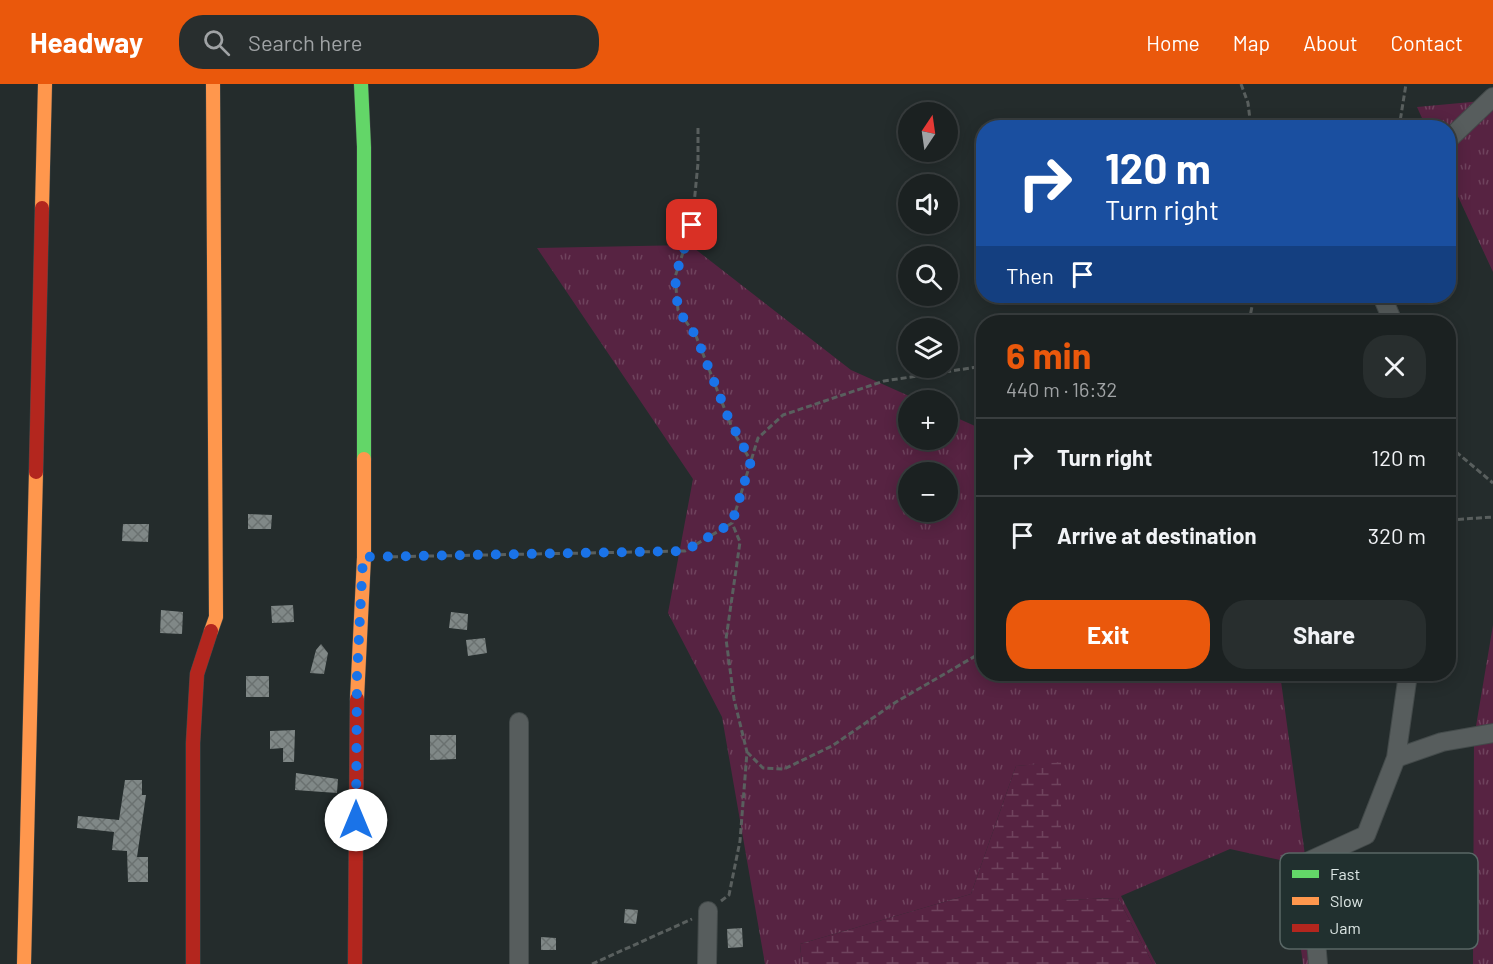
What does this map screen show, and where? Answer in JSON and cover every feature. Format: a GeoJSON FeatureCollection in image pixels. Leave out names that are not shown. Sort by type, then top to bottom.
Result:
{"type":"FeatureCollection","features":[{"type":"Feature","properties":{"kind":"street"},"geometry":{"type":"LineString","coordinates":[[24,964],[45,84]]}},
{"type":"Feature","properties":{"kind":"street"},"geometry":{"type":"LineString","coordinates":[[193,964],[193,743],[197,674],[216,617],[213,84]]}},
{"type":"Feature","properties":{"kind":"street"},"geometry":{"type":"LineString","coordinates":[[355,964],[357,676],[363,557],[364,147],[361,84]]}},
{"type":"Feature","properties":{"kind":"street"},"geometry":{"type":"LineString","coordinates":[[1456,132],[1493,98]]}},
{"type":"Feature","properties":{"kind":"street"},"geometry":{"type":"LineString","coordinates":[[1327,853],[1366,835],[1396,758],[1407,681]]}},
{"type":"Feature","properties":{"kind":"street"},"geometry":{"type":"LineString","coordinates":[[519,722],[519,964]]}},
{"type":"Feature","properties":{"kind":"street"},"geometry":{"type":"LineString","coordinates":[[1396,758],[1442,742],[1493,733]]}},
{"type":"Feature","properties":{"kind":"street"},"geometry":{"type":"LineString","coordinates":[[707,964],[708,911]]}},
{"type":"Feature","properties":{"kind":"street"},"geometry":{"type":"LineString","coordinates":[[1317,949],[1318,964]]}},
{"type":"Feature","properties":{"kind":"path"},"geometry":{"type":"LineString","coordinates":[[1241,84],[1248,103],[1250,120]]}},
{"type":"Feature","properties":{"kind":"path"},"geometry":{"type":"LineString","coordinates":[[1400,120],[1406,84]]}},
{"type":"Feature","properties":{"kind":"path"},"geometry":{"type":"LineString","coordinates":[[698,128],[692,225],[675,277],[678,310],[696,336],[734,433],[751,461]]}},
{"type":"Feature","properties":{"kind":"path"},"geometry":{"type":"LineString","coordinates":[[592,964],[708,911],[729,895],[740,840],[747,752],[734,699],[726,639],[740,542],[732,523],[758,438],[783,415],[884,381],[976,367]]}},
{"type":"Feature","properties":{"kind":"path"},"geometry":{"type":"LineString","coordinates":[[1456,452],[1493,483]]}},
{"type":"Feature","properties":{"kind":"path"},"geometry":{"type":"LineString","coordinates":[[1456,520],[1493,517]]}},
{"type":"Feature","properties":{"kind":"path"},"geometry":{"type":"LineString","coordinates":[[363,557],[685,551],[732,523]]}},
{"type":"Feature","properties":{"kind":"path"},"geometry":{"type":"LineString","coordinates":[[747,752],[763,768],[784,769],[832,746],[896,702],[976,656]]}},
{"type":"Feature","properties":{"kind":"green space"},"geometry":{"type":"Polygon","coordinates":[[[1493,100],[1493,272],[1456,192],[1456,120],[1423,120],[1417,107],[1493,100]]]}},
{"type":"Feature","properties":{"kind":"green space"},"geometry":{"type":"Polygon","coordinates":[[[690,245],[851,370],[898,391],[898,450],[958,450],[958,418],[976,426],[976,681],[1281,681],[1305,853],[1280,853],[1280,860],[1230,849],[1121,896],[1156,964],[1153,964],[1118,898],[1061,900],[1061,763],[1016,766],[971,894],[800,944],[802,964],[765,964],[722,717],[668,613],[693,479],[537,248],[690,245]]]}},
{"type":"Feature","properties":{"kind":"green space"},"geometry":{"type":"Polygon","coordinates":[[[1493,625],[1493,964],[1473,964],[1473,949],[1478,949],[1478,853],[1473,853],[1474,738],[1493,625]]]}},
{"type":"Feature","properties":{"kind":"green space"},"geometry":{"type":"Polygon","coordinates":[[[1061,762],[1061,900],[1118,898],[1153,964],[802,964],[800,944],[971,894],[1016,766],[1061,762]]]}},
{"type":"Feature","properties":{"kind":"green space"},"geometry":{"type":"Polygon","coordinates":[[[1301,949],[1318,949],[1320,964],[1303,964],[1301,949]]]}},
{"type":"Feature","properties":{"kind":"building"},"geometry":{"type":"Polygon","coordinates":[[[248,514],[272,515],[271,529],[248,529],[248,514]]]}},
{"type":"Feature","properties":{"kind":"building"},"geometry":{"type":"Polygon","coordinates":[[[123,524],[149,524],[148,542],[122,541],[123,524]]]}},
{"type":"Feature","properties":{"kind":"building"},"geometry":{"type":"Polygon","coordinates":[[[293,605],[294,622],[272,623],[271,606],[293,605]]]}},
{"type":"Feature","properties":{"kind":"building"},"geometry":{"type":"Polygon","coordinates":[[[161,610],[183,612],[182,634],[160,633],[161,610]]]}},
{"type":"Feature","properties":{"kind":"building"},"geometry":{"type":"Polygon","coordinates":[[[451,612],[468,614],[467,630],[449,628],[451,612]]]}},
{"type":"Feature","properties":{"kind":"building"},"geometry":{"type":"Polygon","coordinates":[[[485,638],[487,653],[468,656],[466,640],[485,638]]]}},
{"type":"Feature","properties":{"kind":"building"},"geometry":{"type":"Polygon","coordinates":[[[321,644],[328,653],[324,674],[310,673],[316,650],[321,644]]]}},
{"type":"Feature","properties":{"kind":"building"},"geometry":{"type":"Polygon","coordinates":[[[246,676],[269,676],[269,697],[246,697],[246,676]]]}},
{"type":"Feature","properties":{"kind":"building"},"geometry":{"type":"Polygon","coordinates":[[[295,730],[294,762],[283,762],[283,748],[270,749],[270,731],[295,730]]]}},
{"type":"Feature","properties":{"kind":"building"},"geometry":{"type":"Polygon","coordinates":[[[430,735],[456,735],[456,759],[430,760],[430,735]]]}},
{"type":"Feature","properties":{"kind":"building"},"geometry":{"type":"Polygon","coordinates":[[[296,773],[338,779],[337,793],[295,790],[296,773]]]}},
{"type":"Feature","properties":{"kind":"building"},"geometry":{"type":"Polygon","coordinates":[[[125,780],[142,780],[142,795],[146,795],[137,857],[148,857],[148,882],[128,882],[127,851],[112,850],[114,832],[77,828],[78,816],[119,820],[125,780]]]}},
{"type":"Feature","properties":{"kind":"building"},"geometry":{"type":"Polygon","coordinates":[[[625,909],[638,910],[636,924],[624,923],[625,909]]]}},
{"type":"Feature","properties":{"kind":"building"},"geometry":{"type":"Polygon","coordinates":[[[742,928],[743,947],[728,948],[727,929],[742,928]]]}},
{"type":"Feature","properties":{"kind":"building"},"geometry":{"type":"Polygon","coordinates":[[[541,937],[556,938],[556,950],[541,950],[541,937]]]}},
{"type":"Feature","properties":{"kind":"traffic: fast"},"geometry":{"type":"LineString","coordinates":[[361,84],[364,147],[364,459]]}},
{"type":"Feature","properties":{"kind":"traffic: slow"},"geometry":{"type":"LineString","coordinates":[[42,208],[45,84]]}},
{"type":"Feature","properties":{"kind":"traffic: slow"},"geometry":{"type":"LineString","coordinates":[[211,631],[216,617],[213,84]]}},
{"type":"Feature","properties":{"kind":"traffic: slow"},"geometry":{"type":"LineString","coordinates":[[357,699],[364,557],[364,459]]}},
{"type":"Feature","properties":{"kind":"traffic: slow"},"geometry":{"type":"LineString","coordinates":[[24,964],[36,472]]}},
{"type":"Feature","properties":{"kind":"traffic: jam"},"geometry":{"type":"LineString","coordinates":[[36,472],[42,208]]}},
{"type":"Feature","properties":{"kind":"traffic: jam"},"geometry":{"type":"LineString","coordinates":[[193,964],[193,743],[197,674],[211,631]]}},
{"type":"Feature","properties":{"kind":"traffic: jam"},"geometry":{"type":"LineString","coordinates":[[355,964],[357,699]]}},
{"type":"Feature","properties":{"kind":"route"},"geometry":{"type":"LineString","coordinates":[[356,820],[357,676],[363,557],[685,551],[732,523],[751,461],[734,433],[696,336],[678,310],[675,277],[692,225]]}}]}
